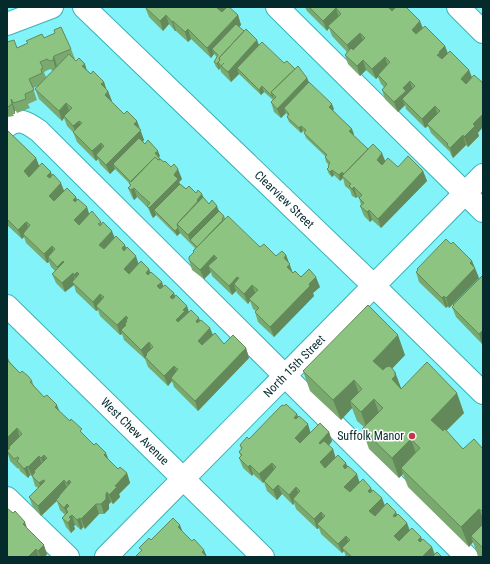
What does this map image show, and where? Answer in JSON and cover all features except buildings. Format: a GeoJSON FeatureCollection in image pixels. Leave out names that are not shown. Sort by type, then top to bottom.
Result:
{"type":"FeatureCollection","features":[{"type":"Feature","properties":{"kind":"street"},"geometry":{"type":"LineString","coordinates":[[7,24],[52,7]]}},
{"type":"Feature","properties":{"kind":"street","name":"Clearview Street"},"geometry":{"type":"LineString","coordinates":[[84,7],[483,393]]}},
{"type":"Feature","properties":{"kind":"street"},"geometry":{"type":"LineString","coordinates":[[277,7],[483,211]]}},
{"type":"Feature","properties":{"kind":"street"},"geometry":{"type":"LineString","coordinates":[[458,7],[483,32]]}},
{"type":"Feature","properties":{"kind":"street"},"geometry":{"type":"LineString","coordinates":[[7,126],[20,120],[30,124],[39,131],[467,557]]}},
{"type":"Feature","properties":{"kind":"street","name":"North 15th Street"},"geometry":{"type":"LineString","coordinates":[[106,557],[483,175]]}},
{"type":"Feature","properties":{"kind":"street","name":"West Chew Avenue"},"geometry":{"type":"LineString","coordinates":[[7,306],[263,557]]}},
{"type":"Feature","properties":{"kind":"street"},"geometry":{"type":"LineString","coordinates":[[7,498],[68,557]]}},
{"type":"Feature","properties":{"kind":"place","name":"Suffolk Manor"},"geometry":{"type":"Point","coordinates":[412,436]}}]}
